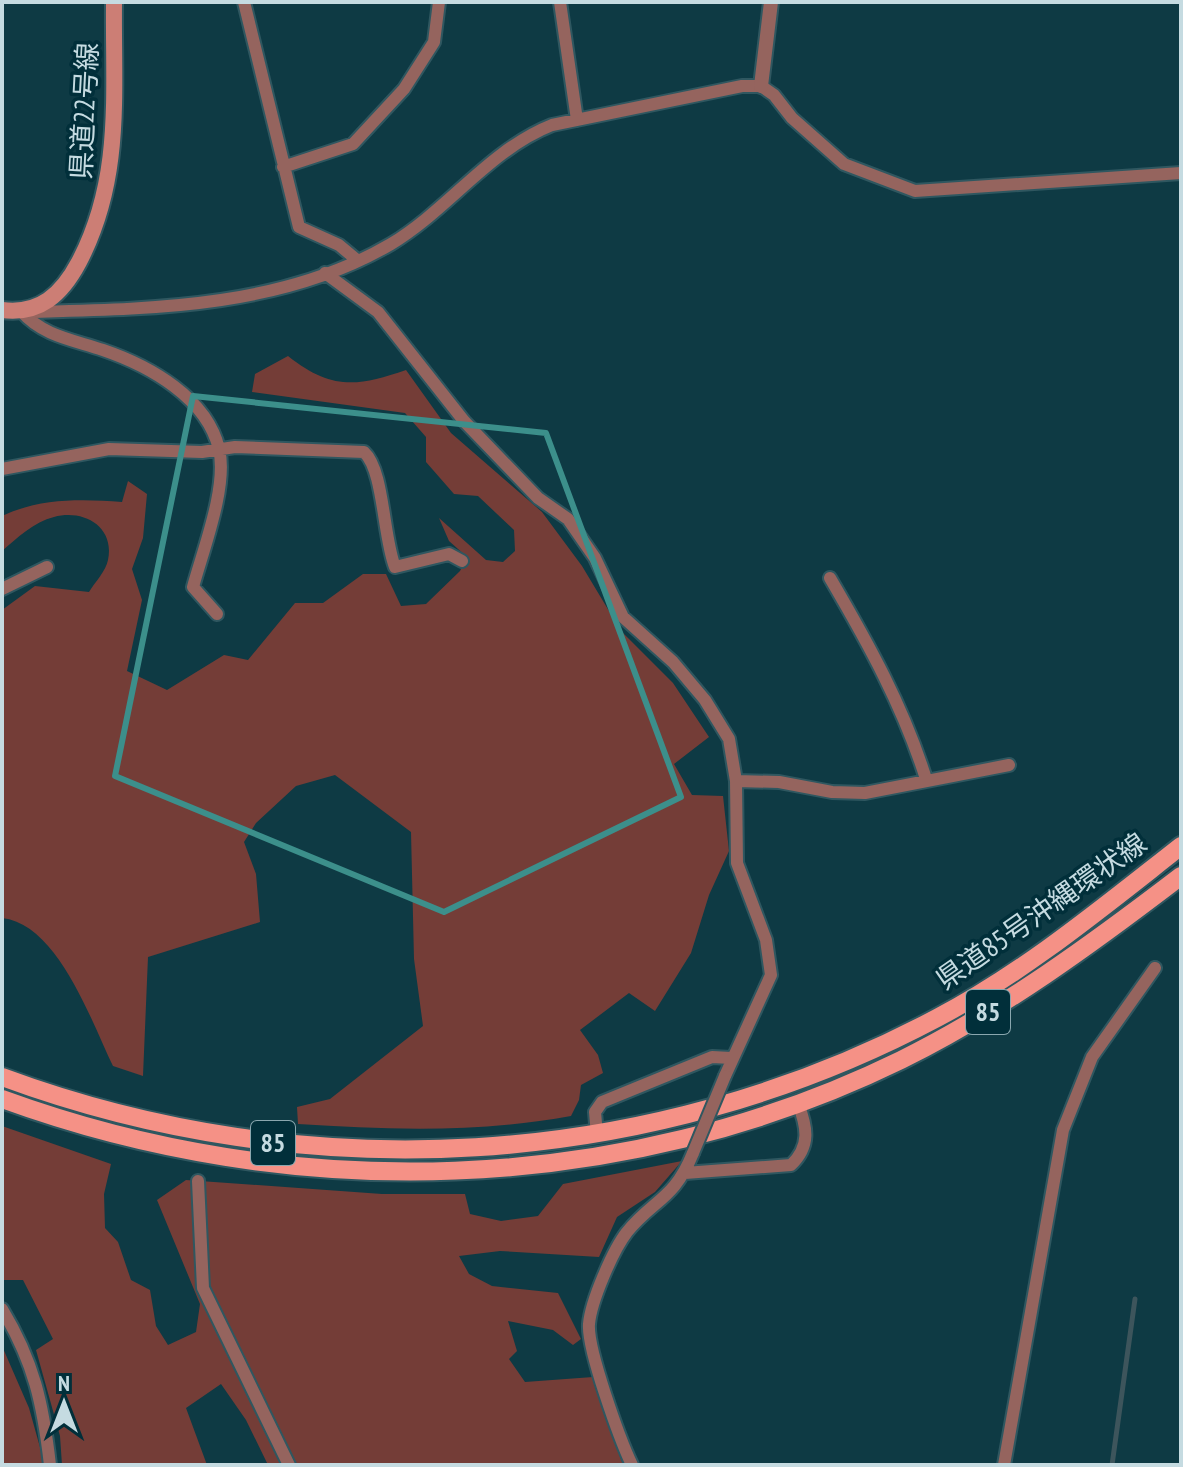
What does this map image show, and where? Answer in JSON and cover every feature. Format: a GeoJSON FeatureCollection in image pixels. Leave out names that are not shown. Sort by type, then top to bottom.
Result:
{"type":"FeatureCollection","features":[{"type":"Feature","properties":{"kind":"main road","name":"県道22号線"},"geometry":{"type":"LineString","coordinates":[[22,312],[49,301],[63,289],[104,208],[112,161],[114,2]]}},
{"type":"Feature","properties":{"kind":"main road"},"geometry":{"type":"LineString","coordinates":[[2,310],[22,312]]}},
{"type":"Feature","properties":{"kind":"main road","name":"県道85号沖縄環状線"},"geometry":{"type":"LineString","coordinates":[[2,1077],[119,1113],[260,1142],[416,1151],[553,1142],[597,1135],[733,1103],[824,1070],[917,1028],[973,997],[1050,947],[1181,846]]}},
{"type":"Feature","properties":{"kind":"main road","name":"県道85号沖縄環状線"},"geometry":{"type":"LineString","coordinates":[[2,1099],[118,1136],[259,1164],[392,1173],[508,1169],[604,1155],[671,1140],[798,1103],[948,1035],[1066,964],[1181,876]]}},
{"type":"Feature","properties":{"kind":"street"},"geometry":{"type":"LineString","coordinates":[[244,2],[299,227],[339,245],[357,260]]}},
{"type":"Feature","properties":{"kind":"street"},"geometry":{"type":"LineString","coordinates":[[283,167],[353,144],[404,89],[434,42],[439,2]]}},
{"type":"Feature","properties":{"kind":"street"},"geometry":{"type":"LineString","coordinates":[[560,2],[577,120]]}},
{"type":"Feature","properties":{"kind":"street"},"geometry":{"type":"LineString","coordinates":[[761,86],[771,2]]}},
{"type":"Feature","properties":{"kind":"street"},"geometry":{"type":"LineString","coordinates":[[22,312],[139,310],[230,300],[325,273],[390,244],[432,215],[519,140],[552,125],[711,91],[761,86],[844,164],[915,191],[1181,173]]}},
{"type":"Feature","properties":{"kind":"street"},"geometry":{"type":"LineString","coordinates":[[325,273],[378,312],[464,421],[538,498],[568,519],[595,558],[623,617],[673,662],[705,700],[729,739],[736,781],[737,863],[766,940],[771,975],[731,1058],[685,1173],[675,1190],[626,1233],[596,1296],[589,1326],[617,1433],[632,1465]]}},
{"type":"Feature","properties":{"kind":"street"},"geometry":{"type":"LineString","coordinates":[[22,312],[45,332],[130,360],[196,401],[219,449],[218,488],[193,587],[217,614]]}},
{"type":"Feature","properties":{"kind":"street"},"geometry":{"type":"LineString","coordinates":[[2,469],[109,449],[364,452],[376,469],[379,501],[395,567],[449,554],[462,561]]}},
{"type":"Feature","properties":{"kind":"street"},"geometry":{"type":"LineString","coordinates":[[2,589],[47,567]]}},
{"type":"Feature","properties":{"kind":"street"},"geometry":{"type":"LineString","coordinates":[[830,578],[878,660],[910,729],[926,779]]}},
{"type":"Feature","properties":{"kind":"street"},"geometry":{"type":"LineString","coordinates":[[736,781],[779,782],[832,792],[865,793],[1009,765]]}},
{"type":"Feature","properties":{"kind":"street"},"geometry":{"type":"LineString","coordinates":[[1004,1465],[1063,1130],[1087,1066],[1155,968]]}},
{"type":"Feature","properties":{"kind":"street"},"geometry":{"type":"LineString","coordinates":[[597,1135],[595,1112],[602,1102],[712,1057],[731,1058]]}},
{"type":"Feature","properties":{"kind":"street"},"geometry":{"type":"LineString","coordinates":[[685,1173],[791,1165],[805,1146],[807,1132],[798,1103]]}},
{"type":"Feature","properties":{"kind":"street"},"geometry":{"type":"LineString","coordinates":[[198,1181],[203,1288],[289,1465]]}},
{"type":"Feature","properties":{"kind":"street"},"geometry":{"type":"LineString","coordinates":[[2,1309],[22,1343],[42,1398],[50,1465]]}},
{"type":"Feature","properties":{"kind":"highlighted area"},"geometry":{"type":"Polygon","coordinates":[[[193,396],[546,433],[681,797],[444,912],[115,776],[193,396]]]}},
{"type":"Feature","properties":{"kind":"shaded area"},"geometry":{"type":"Polygon","coordinates":[[[288,356],[318,375],[345,382],[373,380],[406,370],[451,433],[542,512],[582,566],[621,631],[673,683],[709,737],[674,764],[692,795],[723,796],[729,851],[709,895],[691,953],[655,1011],[629,993],[580,1030],[598,1055],[603,1073],[581,1085],[579,1100],[571,1116],[502,1125],[434,1129],[298,1124],[297,1107],[330,1099],[423,1026],[414,959],[411,832],[335,775],[296,786],[256,823],[244,842],[256,874],[260,922],[148,957],[143,1076],[113,1066],[83,1001],[56,956],[40,937],[22,924],[2,918],[2,610],[35,586],[89,592],[105,568],[109,548],[102,529],[94,523],[86,518],[65,515],[26,531],[2,551],[2,516],[46,503],[76,500],[122,502],[128,481],[147,494],[143,538],[132,569],[142,600],[127,671],[167,690],[224,655],[248,660],[295,603],[323,603],[363,574],[386,574],[401,606],[426,604],[460,571],[467,557],[449,541],[439,518],[486,560],[503,562],[515,551],[514,530],[478,496],[454,494],[426,462],[426,437],[405,413],[252,392],[255,374],[288,356]]]}},
{"type":"Feature","properties":{"kind":"shaded area"},"geometry":{"type":"Polygon","coordinates":[[[2,1126],[111,1164],[104,1194],[105,1228],[118,1242],[131,1280],[150,1290],[156,1326],[168,1345],[196,1332],[200,1304],[157,1200],[186,1180],[382,1194],[465,1194],[470,1214],[501,1221],[538,1216],[563,1184],[682,1161],[655,1192],[617,1217],[599,1257],[500,1251],[459,1256],[469,1274],[492,1286],[558,1293],[581,1339],[573,1345],[553,1330],[508,1321],[517,1351],[509,1359],[525,1382],[593,1377],[623,1465],[268,1465],[246,1420],[221,1384],[186,1408],[207,1465],[62,1465],[60,1436],[36,1350],[53,1339],[23,1280],[2,1280],[2,1126]]]}},
{"type":"Feature","properties":{"kind":"shaded area"},"geometry":{"type":"Polygon","coordinates":[[[2,1346],[29,1408],[45,1465],[2,1465],[2,1346]]]}},
{"type":"Feature","properties":{"kind":"waterway"},"geometry":{"type":"LineString","coordinates":[[1112,1465],[1135,1299]]}}]}
